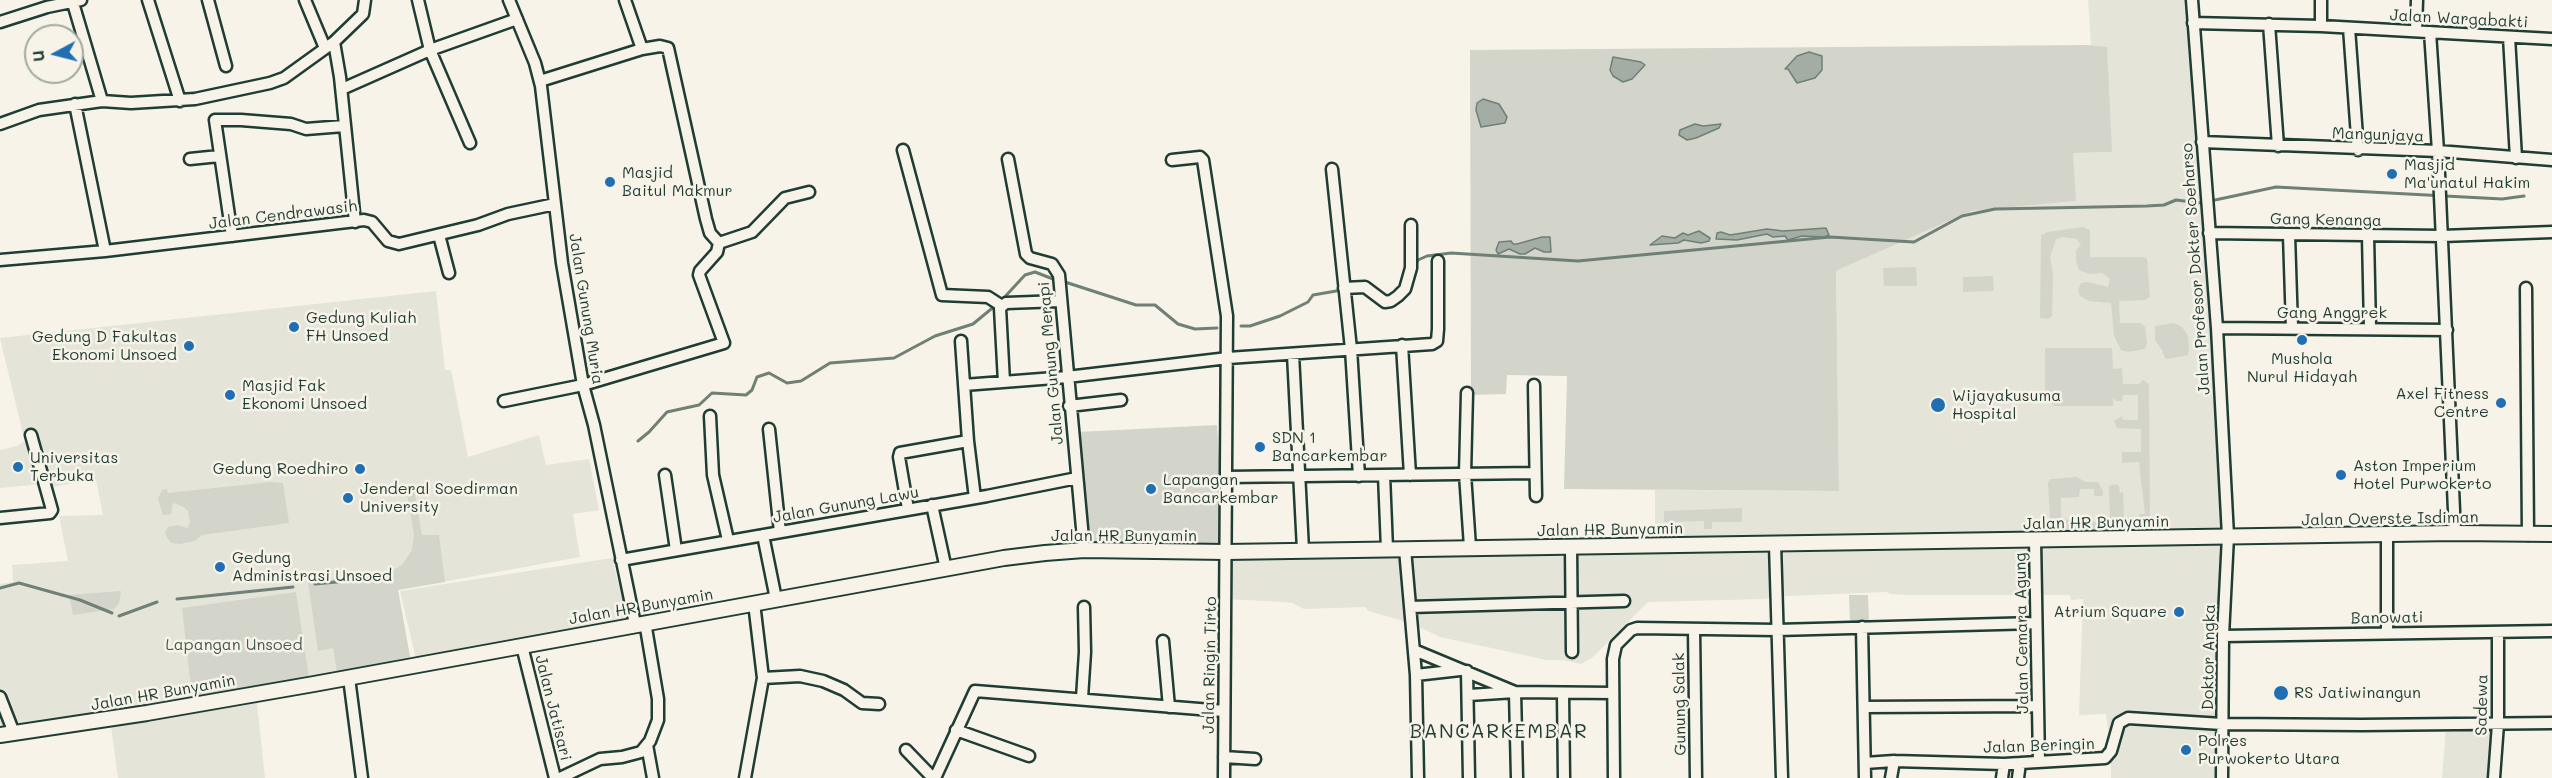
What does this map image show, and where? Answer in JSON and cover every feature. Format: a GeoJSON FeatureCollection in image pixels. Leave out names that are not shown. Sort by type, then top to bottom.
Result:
{"type":"FeatureCollection","features":[{"type":"Feature","properties":{"kind":"main road","name":"Jalan Overste Isdiman"},"geometry":{"type":"LineString","coordinates":[[2228,536],[2552,534]]}},
{"type":"Feature","properties":{"kind":"main road","name":"Jalan HR Bunyamin"},"geometry":{"type":"LineString","coordinates":[[7,734],[138,715],[349,678],[1004,558],[1084,550],[1226,552],[2228,536]]}},
{"type":"Feature","properties":{"kind":"street"},"geometry":{"type":"LineString","coordinates":[[148,0],[180,101]]}},
{"type":"Feature","properties":{"kind":"street"},"geometry":{"type":"LineString","coordinates":[[208,0],[226,66]]}},
{"type":"Feature","properties":{"kind":"street"},"geometry":{"type":"LineString","coordinates":[[305,0],[329,45],[342,89],[355,222]]}},
{"type":"Feature","properties":{"kind":"street"},"geometry":{"type":"LineString","coordinates":[[0,124],[33,111],[75,104],[102,101],[180,101],[227,94],[284,78],[329,45],[363,14],[366,7],[365,0]]}},
{"type":"Feature","properties":{"kind":"street"},"geometry":{"type":"LineString","coordinates":[[418,0],[430,50],[470,143]]}},
{"type":"Feature","properties":{"kind":"street","name":"Jalan Gunung Muria"},"geometry":{"type":"LineString","coordinates":[[509,0],[540,81],[550,142],[562,263],[583,385],[594,425],[621,560],[640,623],[658,699],[658,720],[647,745]]}},
{"type":"Feature","properties":{"kind":"street"},"geometry":{"type":"LineString","coordinates":[[625,0],[642,49]]}},
{"type":"Feature","properties":{"kind":"street","name":"Jalan Profesor Dokter Soeharso"},"geometry":{"type":"LineString","coordinates":[[2192,0],[2217,327],[2228,536]]}},
{"type":"Feature","properties":{"kind":"street"},"geometry":{"type":"LineString","coordinates":[[2321,0],[2321,26]]}},
{"type":"Feature","properties":{"kind":"street"},"geometry":{"type":"LineString","coordinates":[[2416,31],[2417,0]]}},
{"type":"Feature","properties":{"kind":"street"},"geometry":{"type":"LineString","coordinates":[[0,22],[46,4],[77,1],[102,101]]}},
{"type":"Feature","properties":{"kind":"street"},"geometry":{"type":"LineString","coordinates":[[342,89],[430,50],[517,19]]}},
{"type":"Feature","properties":{"kind":"street","name":"Jalan Wargabakti"},"geometry":{"type":"LineString","coordinates":[[2193,23],[2321,26],[2552,39]]}},
{"type":"Feature","properties":{"kind":"street"},"geometry":{"type":"LineString","coordinates":[[2269,24],[2278,146]]}},
{"type":"Feature","properties":{"kind":"street"},"geometry":{"type":"LineString","coordinates":[[2349,28],[2358,150]]}},
{"type":"Feature","properties":{"kind":"street"},"geometry":{"type":"LineString","coordinates":[[2430,32],[2447,330],[2455,533]]}},
{"type":"Feature","properties":{"kind":"street"},"geometry":{"type":"LineString","coordinates":[[2510,37],[2516,158]]}},
{"type":"Feature","properties":{"kind":"street"},"geometry":{"type":"LineString","coordinates":[[540,81],[642,49],[660,46],[668,49],[705,219],[711,233],[719,243]]}},
{"type":"Feature","properties":{"kind":"street"},"geometry":{"type":"LineString","coordinates":[[75,104],[105,251]]}},
{"type":"Feature","properties":{"kind":"street"},"geometry":{"type":"LineString","coordinates":[[232,236],[214,122],[218,119],[291,124],[306,129],[344,126]]}},
{"type":"Feature","properties":{"kind":"street","name":"Mangunjaya"},"geometry":{"type":"LineString","coordinates":[[2202,142],[2358,150],[2438,151],[2552,159]]}},
{"type":"Feature","properties":{"kind":"street"},"geometry":{"type":"LineString","coordinates":[[903,150],[942,295],[988,297],[1000,304],[1061,301]]}},
{"type":"Feature","properties":{"kind":"street"},"geometry":{"type":"LineString","coordinates":[[190,159],[219,156]]}},
{"type":"Feature","properties":{"kind":"street","name":"Jalan Ringin Tirto"},"geometry":{"type":"LineString","coordinates":[[1172,160],[1200,157],[1203,160],[1227,316],[1224,778]]}},
{"type":"Feature","properties":{"kind":"street","name":"Jalan Gunung Merapi"},"geometry":{"type":"LineString","coordinates":[[1008,159],[1026,254],[1030,258],[1052,264],[1056,268],[1084,550]]}},
{"type":"Feature","properties":{"kind":"street"},"geometry":{"type":"LineString","coordinates":[[1332,169],[1351,349],[1359,476]]}},
{"type":"Feature","properties":{"kind":"street"},"geometry":{"type":"LineString","coordinates":[[719,243],[752,232],[785,198],[809,192]]}},
{"type":"Feature","properties":{"kind":"street","name":"Jalan Cendrawasih"},"geometry":{"type":"LineString","coordinates":[[0,260],[105,251],[355,222],[372,222],[388,241],[399,244],[487,223],[508,214],[555,204]]}},
{"type":"Feature","properties":{"kind":"street"},"geometry":{"type":"LineString","coordinates":[[1344,288],[1365,287],[1385,302],[1398,296],[1405,289],[1411,268],[1411,225]]}},
{"type":"Feature","properties":{"kind":"street","name":"Gang Kenanga"},"geometry":{"type":"LineString","coordinates":[[2209,233],[2442,236],[2552,232]]}},
{"type":"Feature","properties":{"kind":"street"},"geometry":{"type":"LineString","coordinates":[[440,235],[449,273]]}},
{"type":"Feature","properties":{"kind":"street"},"geometry":{"type":"LineString","coordinates":[[2289,235],[2292,328]]}},
{"type":"Feature","properties":{"kind":"street"},"geometry":{"type":"LineString","coordinates":[[2368,236],[2370,328]]}},
{"type":"Feature","properties":{"kind":"street"},"geometry":{"type":"LineString","coordinates":[[504,401],[583,385],[724,342],[699,275],[717,252],[719,243]]}},
{"type":"Feature","properties":{"kind":"street"},"geometry":{"type":"LineString","coordinates":[[964,385],[1067,377],[1228,358],[1432,344],[1437,341],[1438,261]]}},
{"type":"Feature","properties":{"kind":"street"},"geometry":{"type":"LineString","coordinates":[[2526,288],[2528,535]]}},
{"type":"Feature","properties":{"kind":"street"},"geometry":{"type":"LineString","coordinates":[[1000,304],[1004,382]]}},
{"type":"Feature","properties":{"kind":"street","name":"Gang Anggrek"},"geometry":{"type":"LineString","coordinates":[[2217,327],[2447,330]]}},
{"type":"Feature","properties":{"kind":"street"},"geometry":{"type":"LineString","coordinates":[[961,341],[968,441],[975,498]]}},
{"type":"Feature","properties":{"kind":"street"},"geometry":{"type":"LineString","coordinates":[[1402,345],[1410,475]]}},
{"type":"Feature","properties":{"kind":"street"},"geometry":{"type":"LineString","coordinates":[[1293,354],[1303,550]]}},
{"type":"Feature","properties":{"kind":"street"},"geometry":{"type":"LineString","coordinates":[[1534,385],[1536,496]]}},
{"type":"Feature","properties":{"kind":"street"},"geometry":{"type":"LineString","coordinates":[[1467,393],[1465,474],[1470,547]]}},
{"type":"Feature","properties":{"kind":"street"},"geometry":{"type":"LineString","coordinates":[[1070,406],[1121,400]]}},
{"type":"Feature","properties":{"kind":"street"},"geometry":{"type":"LineString","coordinates":[[710,416],[712,465],[728,540]]}},
{"type":"Feature","properties":{"kind":"street"},"geometry":{"type":"LineString","coordinates":[[769,429],[780,532]]}},
{"type":"Feature","properties":{"kind":"street"},"geometry":{"type":"LineString","coordinates":[[0,518],[50,513],[52,510],[31,435]]}},
{"type":"Feature","properties":{"kind":"street"},"geometry":{"type":"LineString","coordinates":[[908,509],[900,453],[968,441]]}},
{"type":"Feature","properties":{"kind":"street"},"geometry":{"type":"LineString","coordinates":[[1227,477],[1534,473]]}},
{"type":"Feature","properties":{"kind":"street"},"geometry":{"type":"LineString","coordinates":[[665,475],[676,550]]}},
{"type":"Feature","properties":{"kind":"street"},"geometry":{"type":"LineString","coordinates":[[1384,475],[1387,549]]}},
{"type":"Feature","properties":{"kind":"street","name":"Jalan Gunung Lawu"},"geometry":{"type":"LineString","coordinates":[[621,560],[1077,478]]}},
{"type":"Feature","properties":{"kind":"street"},"geometry":{"type":"LineString","coordinates":[[932,505],[946,569]]}},
{"type":"Feature","properties":{"kind":"street"},"geometry":{"type":"LineString","coordinates":[[763,535],[776,599]]}},
{"type":"Feature","properties":{"kind":"street","name":"Doktor Angka"},"geometry":{"type":"LineString","coordinates":[[2222,778],[2223,636],[2228,536]]}},
{"type":"Feature","properties":{"kind":"street"},"geometry":{"type":"LineString","coordinates":[[2387,536],[2387,633]]}},
{"type":"Feature","properties":{"kind":"street","name":"Jalan Cemara Agung"},"geometry":{"type":"LineString","coordinates":[[2035,540],[2039,762]]}},
{"type":"Feature","properties":{"kind":"street"},"geometry":{"type":"LineString","coordinates":[[1775,544],[1782,778]]}},
{"type":"Feature","properties":{"kind":"street"},"geometry":{"type":"LineString","coordinates":[[1571,547],[1572,652]]}},
{"type":"Feature","properties":{"kind":"street"},"geometry":{"type":"LineString","coordinates":[[1406,549],[1416,675],[1418,778]]}},
{"type":"Feature","properties":{"kind":"street"},"geometry":{"type":"LineString","coordinates":[[1410,608],[1624,601]]}},
{"type":"Feature","properties":{"kind":"street"},"geometry":{"type":"LineString","coordinates":[[745,778],[763,678],[754,603]]}},
{"type":"Feature","properties":{"kind":"street"},"geometry":{"type":"LineString","coordinates":[[1082,698],[1086,645],[1084,607]]}},
{"type":"Feature","properties":{"kind":"street"},"geometry":{"type":"LineString","coordinates":[[1614,778],[1614,652],[1616,645],[1628,632],[1637,628],[1777,630],[2036,623]]}},
{"type":"Feature","properties":{"kind":"street"},"geometry":{"type":"LineString","coordinates":[[1862,627],[1865,778]]}},
{"type":"Feature","properties":{"kind":"street","name":"Gunung Salak"},"geometry":{"type":"LineString","coordinates":[[1694,630],[1696,778]]}},
{"type":"Feature","properties":{"kind":"street","name":"Banowati"},"geometry":{"type":"LineString","coordinates":[[2223,636],[2552,631]]}},
{"type":"Feature","properties":{"kind":"street","name":"Sadewa"},"geometry":{"type":"LineString","coordinates":[[2494,778],[2498,724],[2498,632]]}},
{"type":"Feature","properties":{"kind":"street"},"geometry":{"type":"LineString","coordinates":[[1163,641],[1169,706]]}},
{"type":"Feature","properties":{"kind":"street","name":"Jalan Jatisari"},"geometry":{"type":"LineString","coordinates":[[522,646],[555,778]]}},
{"type":"Feature","properties":{"kind":"street"},"geometry":{"type":"LineString","coordinates":[[1414,650],[1515,692]]}},
{"type":"Feature","properties":{"kind":"street"},"geometry":{"type":"LineString","coordinates":[[1416,675],[1464,670]]}},
{"type":"Feature","properties":{"kind":"street"},"geometry":{"type":"LineString","coordinates":[[1464,670],[1469,695],[1469,778]]}},
{"type":"Feature","properties":{"kind":"street"},"geometry":{"type":"LineString","coordinates":[[763,678],[800,676],[823,681],[844,690],[862,703],[879,704]]}},
{"type":"Feature","properties":{"kind":"street"},"geometry":{"type":"LineString","coordinates":[[349,678],[362,778]]}},
{"type":"Feature","properties":{"kind":"street"},"geometry":{"type":"LineString","coordinates":[[906,750],[934,778],[975,691],[1224,711]]}},
{"type":"Feature","properties":{"kind":"street"},"geometry":{"type":"LineString","coordinates":[[1469,695],[1515,692],[1613,693]]}},
{"type":"Feature","properties":{"kind":"street"},"geometry":{"type":"LineString","coordinates":[[1515,692],[1517,778]]}},
{"type":"Feature","properties":{"kind":"street"},"geometry":{"type":"LineString","coordinates":[[1563,693],[1564,778]]}},
{"type":"Feature","properties":{"kind":"street"},"geometry":{"type":"LineString","coordinates":[[0,697],[7,734]]}},
{"type":"Feature","properties":{"kind":"street"},"geometry":{"type":"LineString","coordinates":[[1864,707],[2038,706]]}},
{"type":"Feature","properties":{"kind":"street","name":"Jalan Beringin"},"geometry":{"type":"LineString","coordinates":[[1865,763],[1894,760],[2004,764],[2105,758],[2111,751],[2119,723],[2128,718],[2222,724]]}},
{"type":"Feature","properties":{"kind":"street"},"geometry":{"type":"LineString","coordinates":[[2222,724],[2552,723]]}},
{"type":"Feature","properties":{"kind":"street"},"geometry":{"type":"LineString","coordinates":[[956,730],[1029,756]]}},
{"type":"Feature","properties":{"kind":"street"},"geometry":{"type":"LineString","coordinates":[[560,778],[589,763],[642,752],[647,745]]}},
{"type":"Feature","properties":{"kind":"street"},"geometry":{"type":"LineString","coordinates":[[647,745],[653,778]]}},
{"type":"Feature","properties":{"kind":"street"},"geometry":{"type":"LineString","coordinates":[[1224,757],[1256,759]]}},
{"type":"Feature","properties":{"kind":"street"},"geometry":{"type":"LineString","coordinates":[[1891,778],[1894,760]]}},
{"type":"Feature","properties":{"kind":"street"},"geometry":{"type":"LineString","coordinates":[[2018,778],[2020,763]]}},
{"type":"Feature","properties":{"kind":"street"},"geometry":{"type":"LineString","coordinates":[[2002,778],[2004,764]]}},
{"type":"Feature","properties":{"kind":"shaded area"},"geometry":{"type":"Polygon","coordinates":[[[2088,0],[2191,0],[2228,536],[2222,778],[2111,778],[2111,753],[2106,714],[2079,715],[2083,599],[2071,600],[2070,595],[1908,595],[1887,592],[1763,599],[1648,602],[1592,658],[1581,664],[1564,660],[1547,660],[1440,637],[1411,623],[1368,611],[1365,607],[1304,609],[1292,603],[1226,599],[1226,552],[1655,545],[1655,490],[1839,491],[1836,271],[1971,211],[2075,201],[2073,153],[2112,152],[2091,46],[2088,0]]]}},
{"type":"Feature","properties":{"kind":"shaded area"},"geometry":{"type":"Polygon","coordinates":[[[1809,52],[1822,56],[1822,70],[1815,78],[1797,83],[1788,69],[1785,69],[1797,56],[1809,52]]]}},
{"type":"Feature","properties":{"kind":"shaded area"},"geometry":{"type":"Polygon","coordinates":[[[1613,57],[1641,62],[1645,65],[1632,79],[1623,82],[1613,76],[1610,70],[1613,57]]]}},
{"type":"Feature","properties":{"kind":"shaded area"},"geometry":{"type":"Polygon","coordinates":[[[1483,99],[1499,104],[1507,117],[1505,123],[1481,127],[1476,110],[1477,103],[1483,99]]]}},
{"type":"Feature","properties":{"kind":"shaded area"},"geometry":{"type":"Polygon","coordinates":[[[1695,124],[1703,126],[1721,124],[1719,128],[1696,138],[1687,140],[1679,135],[1680,130],[1695,124]]]}},
{"type":"Feature","properties":{"kind":"shaded area"},"geometry":{"type":"Polygon","coordinates":[[[1826,228],[1829,235],[1824,237],[1802,236],[1788,240],[1785,236],[1773,237],[1767,234],[1737,240],[1716,239],[1717,233],[1721,232],[1730,235],[1767,229],[1783,231],[1826,228]]]}},
{"type":"Feature","properties":{"kind":"shaded area"},"geometry":{"type":"Polygon","coordinates":[[[1699,231],[1710,238],[1709,241],[1701,243],[1684,240],[1678,243],[1650,245],[1662,236],[1675,238],[1683,233],[1688,235],[1699,231]]]}},
{"type":"Feature","properties":{"kind":"shaded area"},"geometry":{"type":"Polygon","coordinates":[[[1550,237],[1551,252],[1535,248],[1525,254],[1509,249],[1498,254],[1496,250],[1499,242],[1511,241],[1517,244],[1550,237]]]}},
{"type":"Feature","properties":{"kind":"shaded area","name":"Jenderal Soedirman University"},"geometry":{"type":"Polygon","coordinates":[[[436,291],[445,370],[451,370],[468,457],[539,435],[546,465],[589,459],[599,510],[573,514],[580,557],[398,590],[410,657],[309,678],[0,728],[0,584],[13,582],[12,565],[68,561],[59,516],[103,515],[96,480],[51,487],[34,432],[23,434],[0,338],[436,291]]]}},
{"type":"Feature","properties":{"kind":"shaded area","name":"Universitas Terbuka"},"geometry":{"type":"Polygon","coordinates":[[[30,438],[41,484],[0,488],[0,450],[17,446],[30,438]]]}},
{"type":"Feature","properties":{"kind":"shaded area"},"geometry":{"type":"Polygon","coordinates":[[[612,558],[628,622],[416,659],[400,591],[612,558]]]}},
{"type":"Feature","properties":{"kind":"shaded area"},"geometry":{"type":"Polygon","coordinates":[[[256,694],[265,778],[118,778],[110,719],[256,694]]]}},
{"type":"Feature","properties":{"kind":"shaded area"},"geometry":{"type":"Polygon","coordinates":[[[2446,729],[2495,729],[2491,778],[2442,778],[2446,729]]]}},
{"type":"Feature","properties":{"kind":"green space"},"geometry":{"type":"Polygon","coordinates":[[[2087,45],[2107,47],[2112,152],[2073,153],[2076,201],[1971,211],[1836,271],[1839,491],[1564,489],[1567,376],[1507,375],[1506,394],[1471,395],[1470,50],[2087,45]]]}},
{"type":"Feature","properties":{"kind":"green space"},"geometry":{"type":"Polygon","coordinates":[[[2083,227],[2090,230],[2090,257],[2143,257],[2147,259],[2150,297],[2145,300],[2119,301],[2120,323],[2140,323],[2145,327],[2147,343],[2145,349],[2128,352],[2121,350],[2114,336],[2111,303],[2089,301],[2080,296],[2078,290],[2081,283],[2087,282],[2108,287],[2110,279],[2102,273],[2089,274],[2079,270],[2076,250],[2081,245],[2077,239],[2062,237],[2056,239],[2050,257],[2053,274],[2052,316],[2048,319],[2040,318],[2041,235],[2083,227]]]}},
{"type":"Feature","properties":{"kind":"green space"},"geometry":{"type":"Polygon","coordinates":[[[1916,267],[1917,286],[1884,286],[1883,268],[1916,267]]]}},
{"type":"Feature","properties":{"kind":"green space"},"geometry":{"type":"Polygon","coordinates":[[[1993,276],[1994,291],[1963,292],[1963,277],[1993,276]]]}},
{"type":"Feature","properties":{"kind":"green space"},"geometry":{"type":"Polygon","coordinates":[[[2174,323],[2182,327],[2188,336],[2188,355],[2168,359],[2165,358],[2155,340],[2155,326],[2174,323]]]}},
{"type":"Feature","properties":{"kind":"green space"},"geometry":{"type":"Polygon","coordinates":[[[2045,348],[2112,348],[2113,369],[2122,368],[2123,384],[2139,384],[2143,380],[2149,384],[2150,524],[2148,533],[2061,533],[2050,523],[2048,482],[2051,479],[2077,477],[2085,482],[2098,482],[2103,491],[2103,496],[2094,496],[2094,489],[2080,489],[2079,497],[2061,498],[2061,519],[2101,522],[2110,520],[2109,486],[2116,484],[2119,486],[2120,493],[2123,492],[2124,517],[2131,517],[2132,524],[2140,524],[2139,514],[2145,514],[2139,462],[2122,463],[2122,452],[2141,452],[2141,429],[2117,428],[2114,421],[2122,416],[2123,420],[2138,420],[2138,395],[2123,395],[2122,401],[2113,398],[2113,406],[2054,406],[2045,397],[2045,348]]]}},
{"type":"Feature","properties":{"kind":"green space","name":"Lapangan Bancarkembar"},"geometry":{"type":"Polygon","coordinates":[[[1217,425],[1224,547],[1084,554],[1078,432],[1217,425]]]}},
{"type":"Feature","properties":{"kind":"green space"},"geometry":{"type":"Polygon","coordinates":[[[271,482],[283,483],[289,523],[202,535],[195,541],[180,544],[171,543],[167,537],[165,532],[168,527],[178,525],[187,528],[190,523],[188,511],[173,503],[171,514],[163,515],[158,499],[162,490],[167,489],[168,493],[271,482]]]}},
{"type":"Feature","properties":{"kind":"green space"},"geometry":{"type":"Polygon","coordinates":[[[406,489],[414,489],[422,535],[439,535],[445,582],[398,590],[410,657],[337,671],[333,648],[318,651],[308,582],[388,573],[402,565],[412,550],[414,534],[406,489]]]}},
{"type":"Feature","properties":{"kind":"green space"},"geometry":{"type":"Polygon","coordinates":[[[1742,508],[1742,522],[1712,522],[1712,529],[1704,529],[1704,521],[1664,522],[1664,511],[1742,508]]]}},
{"type":"Feature","properties":{"kind":"green space"},"geometry":{"type":"Polygon","coordinates":[[[121,591],[119,603],[114,609],[73,615],[69,595],[121,591]]]}},
{"type":"Feature","properties":{"kind":"green space","name":"Lapangan Unsoed"},"geometry":{"type":"Polygon","coordinates":[[[296,592],[309,678],[192,696],[182,608],[296,592]]]}},
{"type":"Feature","properties":{"kind":"green space"},"geometry":{"type":"Polygon","coordinates":[[[1849,595],[1868,595],[1869,621],[1850,622],[1849,595]]]}},
{"type":"Feature","properties":{"kind":"waterway"},"geometry":{"type":"LineString","coordinates":[[1415,266],[1418,260],[1427,256],[1451,253],[1578,261],[1830,237],[1914,242],[1962,216],[1995,209],[2147,206],[2164,205],[2176,200],[2201,203],[2276,187],[2502,199],[2524,196]]}},
{"type":"Feature","properties":{"kind":"waterway"},"geometry":{"type":"LineString","coordinates":[[1001,301],[1025,275],[1035,272],[1053,279]]}},
{"type":"Feature","properties":{"kind":"waterway"},"geometry":{"type":"LineString","coordinates":[[1065,282],[1136,305],[1155,305],[1178,324],[1195,329],[1217,328]]}},
{"type":"Feature","properties":{"kind":"waterway"},"geometry":{"type":"LineString","coordinates":[[1241,326],[1250,326],[1280,316],[1308,302],[1313,295],[1342,290]]}},
{"type":"Feature","properties":{"kind":"waterway"},"geometry":{"type":"LineString","coordinates":[[638,441],[667,412],[699,405],[712,393],[746,395],[752,390],[757,377],[769,373],[787,383],[801,381],[830,363],[894,358],[935,336],[973,324],[996,305]]}},
{"type":"Feature","properties":{"kind":"waterway"},"geometry":{"type":"LineString","coordinates":[[315,584],[379,578]]}},
{"type":"Feature","properties":{"kind":"waterway"},"geometry":{"type":"LineString","coordinates":[[0,588],[19,583],[80,600],[112,613]]}},
{"type":"Feature","properties":{"kind":"waterway"},"geometry":{"type":"LineString","coordinates":[[177,599],[293,587]]}},
{"type":"Feature","properties":{"kind":"waterway"},"geometry":{"type":"LineString","coordinates":[[119,616],[157,602]]}},
{"type":"Feature","properties":{"kind":"place","name":"Masjid Ma'unatul Hakim"},"geometry":{"type":"Point","coordinates":[2392,174]}},
{"type":"Feature","properties":{"kind":"place","name":"Masjid Baitul Makmur"},"geometry":{"type":"Point","coordinates":[610,182]}},
{"type":"Feature","properties":{"kind":"place","name":"Gedung Kuliah FH Unsoed"},"geometry":{"type":"Point","coordinates":[294,327]}},
{"type":"Feature","properties":{"kind":"place","name":"Mushola Nurul Hidayah"},"geometry":{"type":"Point","coordinates":[2302,340]}},
{"type":"Feature","properties":{"kind":"place","name":"Gedung D Fakultas Ekonomi Unsoed"},"geometry":{"type":"Point","coordinates":[189,346]}},
{"type":"Feature","properties":{"kind":"place","name":"Masjid Fak Ekonomi Unsoed"},"geometry":{"type":"Point","coordinates":[230,395]}},
{"type":"Feature","properties":{"kind":"place","name":"Axel Fitness Centre"},"geometry":{"type":"Point","coordinates":[2501,403]}},
{"type":"Feature","properties":{"kind":"place","name":"Wijayakusuma Hospital"},"geometry":{"type":"Point","coordinates":[1938,405]}},
{"type":"Feature","properties":{"kind":"place","name":"SDN 1 Bancarkembar"},"geometry":{"type":"Point","coordinates":[1260,447]}},
{"type":"Feature","properties":{"kind":"place","name":"Universitas Terbuka"},"geometry":{"type":"Point","coordinates":[18,467]}},
{"type":"Feature","properties":{"kind":"place","name":"Gedung Roedhiro"},"geometry":{"type":"Point","coordinates":[360,469]}},
{"type":"Feature","properties":{"kind":"place","name":"Aston Imperium Hotel Purwokerto"},"geometry":{"type":"Point","coordinates":[2341,475]}},
{"type":"Feature","properties":{"kind":"place","name":"Lapangan Bancarkembar"},"geometry":{"type":"Point","coordinates":[1151,489]}},
{"type":"Feature","properties":{"kind":"place","name":"Jenderal Soedirman University"},"geometry":{"type":"Point","coordinates":[348,498]}},
{"type":"Feature","properties":{"kind":"place","name":"Gedung Administrasi Unsoed"},"geometry":{"type":"Point","coordinates":[220,567]}},
{"type":"Feature","properties":{"kind":"place","name":"Atrium Square"},"geometry":{"type":"Point","coordinates":[2179,612]}},
{"type":"Feature","properties":{"kind":"place","name":"RS Jatiwinangun"},"geometry":{"type":"Point","coordinates":[2281,693]}},
{"type":"Feature","properties":{"kind":"place","name":"Polres Purwokerto Utara"},"geometry":{"type":"Point","coordinates":[2186,750]}},
{"type":"Feature","properties":{"kind":"district","name":"BANCARKEMBAR"},"geometry":{"type":"Point","coordinates":[1499,732]}}]}
